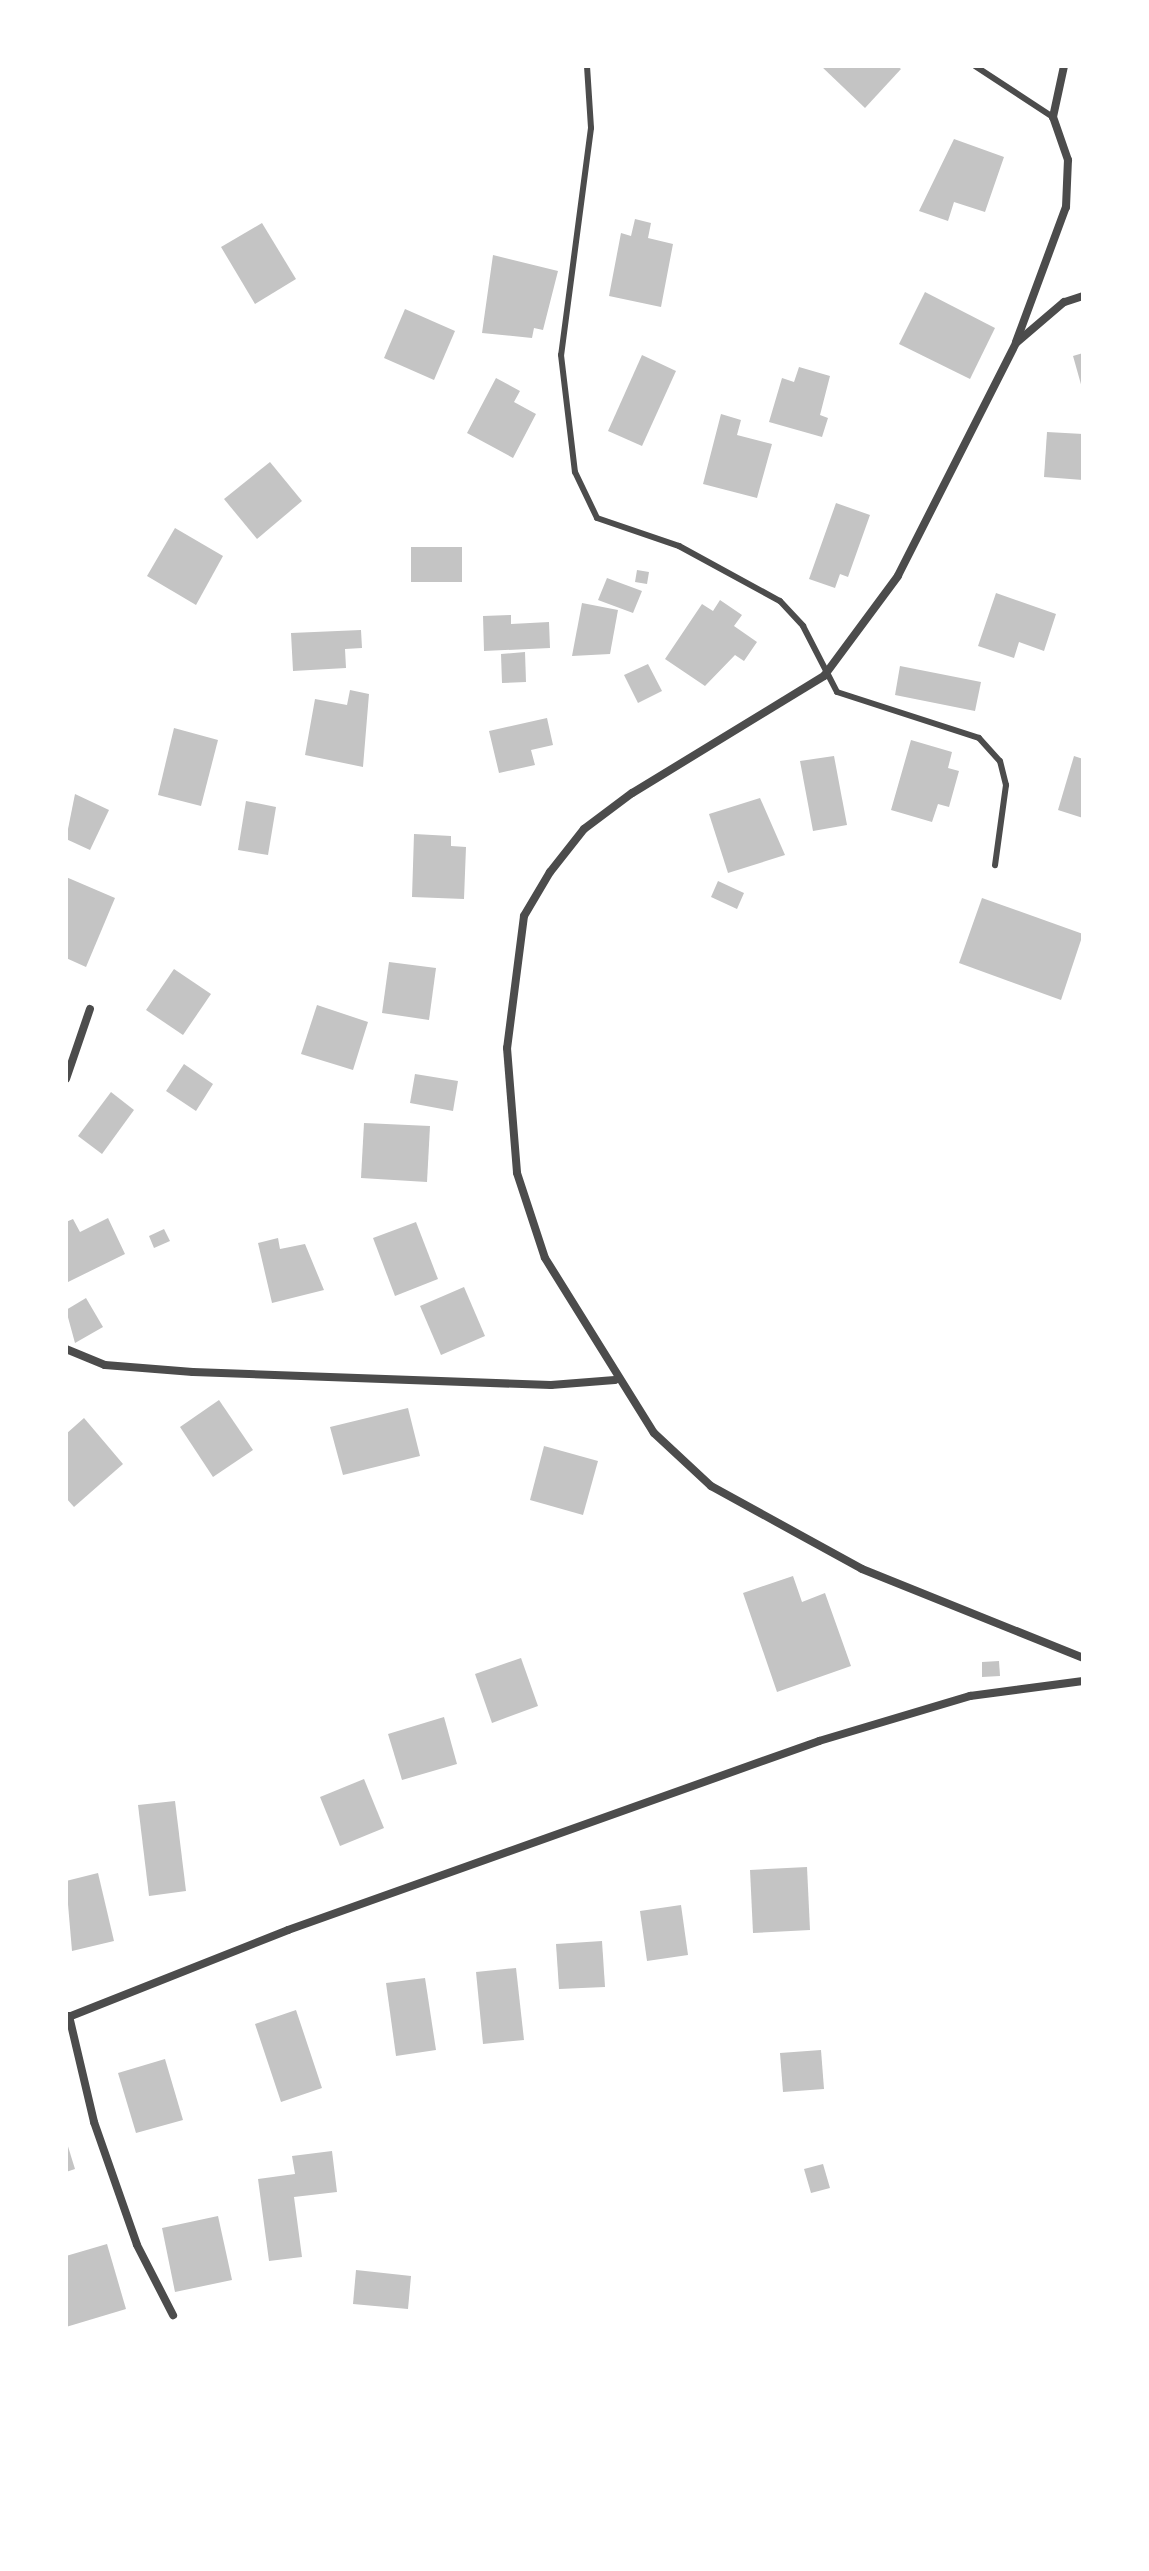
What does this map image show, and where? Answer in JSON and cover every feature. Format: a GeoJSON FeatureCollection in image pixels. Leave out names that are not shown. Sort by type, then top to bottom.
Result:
{"type":"FeatureCollection","features":[{"type":"Feature","properties":{"kind":"street"},"geometry":{"type":"LineString","coordinates":[[1064,66],[1053,117],[1068,160],[1066,207],[1016,343],[898,576],[824,676],[584,829],[524,916],[507,1048],[517,1173],[545,1258],[615,1380],[654,1433],[711,1486],[862,1569],[1083,1658]]}},
{"type":"Feature","properties":{"kind":"street"},"geometry":{"type":"LineString","coordinates":[[1016,343],[1064,302],[1083,296]]}},
{"type":"Feature","properties":{"kind":"street"},"geometry":{"type":"LineString","coordinates":[[66,1079],[90,1009]]}},
{"type":"Feature","properties":{"kind":"street"},"geometry":{"type":"LineString","coordinates":[[66,1349],[105,1365],[193,1372],[551,1385],[615,1380]]}},
{"type":"Feature","properties":{"kind":"street"},"geometry":{"type":"LineString","coordinates":[[173,2315],[137,2245],[94,2122],[68,2017],[288,1930],[819,1741],[970,1696],[1083,1681]]}},
{"type":"Feature","properties":{"kind":"lane"},"geometry":{"type":"LineString","coordinates":[[587,66],[591,128],[561,355],[575,472],[597,518],[679,546],[780,601],[803,626],[824,676],[855,699],[979,738],[1000,761],[1006,785],[995,865]]}},
{"type":"Feature","properties":{"kind":"lane"},"geometry":{"type":"LineString","coordinates":[[975,66],[1053,117]]}},
{"type":"Feature","properties":{"kind":"building"},"geometry":{"type":"Polygon","coordinates":[[[821,66],[897,66],[901,69],[865,108],[821,66]]]}},
{"type":"Feature","properties":{"kind":"building"},"geometry":{"type":"Polygon","coordinates":[[[954,139],[1004,157],[985,212],[954,202],[948,221],[919,211],[954,139]]]}},
{"type":"Feature","properties":{"kind":"building"},"geometry":{"type":"Polygon","coordinates":[[[635,219],[651,223],[648,238],[673,244],[661,307],[609,296],[621,233],[631,236],[635,219]]]}},
{"type":"Feature","properties":{"kind":"building"},"geometry":{"type":"Polygon","coordinates":[[[262,223],[296,279],[255,304],[221,247],[262,223]]]}},
{"type":"Feature","properties":{"kind":"building"},"geometry":{"type":"Polygon","coordinates":[[[493,255],[558,271],[543,330],[534,328],[532,338],[482,333],[493,255]]]}},
{"type":"Feature","properties":{"kind":"building"},"geometry":{"type":"Polygon","coordinates":[[[925,292],[995,328],[970,379],[899,344],[925,292]]]}},
{"type":"Feature","properties":{"kind":"building"},"geometry":{"type":"Polygon","coordinates":[[[405,309],[455,331],[434,380],[384,358],[405,309]]]}},
{"type":"Feature","properties":{"kind":"building"},"geometry":{"type":"Polygon","coordinates":[[[1083,353],[1083,388],[1082,388],[1073,356],[1083,353]]]}},
{"type":"Feature","properties":{"kind":"building"},"geometry":{"type":"Polygon","coordinates":[[[642,355],[676,371],[642,446],[608,431],[642,355]]]}},
{"type":"Feature","properties":{"kind":"building"},"geometry":{"type":"Polygon","coordinates":[[[799,367],[830,376],[820,415],[828,418],[822,437],[769,422],[782,378],[794,382],[799,367]]]}},
{"type":"Feature","properties":{"kind":"building"},"geometry":{"type":"Polygon","coordinates":[[[496,378],[520,391],[514,402],[536,414],[513,458],[467,433],[496,378]]]}},
{"type":"Feature","properties":{"kind":"building"},"geometry":{"type":"Polygon","coordinates":[[[721,414],[741,420],[737,435],[772,444],[757,498],[703,484],[721,414]]]}},
{"type":"Feature","properties":{"kind":"building"},"geometry":{"type":"Polygon","coordinates":[[[1047,432],[1083,434],[1083,480],[1044,477],[1047,432]]]}},
{"type":"Feature","properties":{"kind":"building"},"geometry":{"type":"Polygon","coordinates":[[[270,462],[302,501],[257,539],[224,499],[270,462]]]}},
{"type":"Feature","properties":{"kind":"building"},"geometry":{"type":"Polygon","coordinates":[[[836,503],[870,515],[848,577],[840,574],[835,588],[809,579],[836,503]]]}},
{"type":"Feature","properties":{"kind":"building"},"geometry":{"type":"Polygon","coordinates":[[[175,528],[223,556],[196,605],[147,576],[175,528]]]}},
{"type":"Feature","properties":{"kind":"building"},"geometry":{"type":"Polygon","coordinates":[[[411,547],[462,547],[462,582],[411,582],[411,547]]]}},
{"type":"Feature","properties":{"kind":"building"},"geometry":{"type":"Polygon","coordinates":[[[637,570],[649,572],[647,584],[635,582],[637,570]]]}},
{"type":"Feature","properties":{"kind":"building"},"geometry":{"type":"Polygon","coordinates":[[[607,578],[642,591],[633,613],[598,600],[607,578]]]}},
{"type":"Feature","properties":{"kind":"building"},"geometry":{"type":"Polygon","coordinates":[[[996,593],[1056,614],[1044,651],[1019,642],[1014,658],[978,646],[996,593]]]}},
{"type":"Feature","properties":{"kind":"building"},"geometry":{"type":"Polygon","coordinates":[[[720,600],[742,615],[734,626],[757,642],[744,661],[735,655],[705,686],[665,659],[702,604],[713,611],[720,600]]]}},
{"type":"Feature","properties":{"kind":"building"},"geometry":{"type":"Polygon","coordinates":[[[582,603],[618,610],[610,654],[572,656],[582,603]]]}},
{"type":"Feature","properties":{"kind":"building"},"geometry":{"type":"Polygon","coordinates":[[[511,615],[511,624],[549,622],[550,648],[484,651],[483,616],[511,615]]]}},
{"type":"Feature","properties":{"kind":"building"},"geometry":{"type":"Polygon","coordinates":[[[361,630],[362,648],[345,649],[346,668],[293,671],[291,633],[361,630]]]}},
{"type":"Feature","properties":{"kind":"building"},"geometry":{"type":"Polygon","coordinates":[[[525,652],[526,682],[502,683],[501,654],[525,652]]]}},
{"type":"Feature","properties":{"kind":"building"},"geometry":{"type":"Polygon","coordinates":[[[648,664],[662,691],[638,703],[624,675],[648,664]]]}},
{"type":"Feature","properties":{"kind":"building"},"geometry":{"type":"Polygon","coordinates":[[[900,666],[981,682],[975,711],[895,695],[900,666]]]}},
{"type":"Feature","properties":{"kind":"building"},"geometry":{"type":"Polygon","coordinates":[[[350,690],[369,694],[363,767],[305,755],[315,699],[347,705],[350,690]]]}},
{"type":"Feature","properties":{"kind":"building"},"geometry":{"type":"Polygon","coordinates":[[[547,718],[553,745],[531,750],[535,765],[499,773],[489,731],[547,718]]]}},
{"type":"Feature","properties":{"kind":"building"},"geometry":{"type":"Polygon","coordinates":[[[174,728],[218,740],[201,806],[158,795],[174,728]]]}},
{"type":"Feature","properties":{"kind":"building"},"geometry":{"type":"Polygon","coordinates":[[[911,740],[952,752],[948,768],[959,771],[949,807],[938,804],[932,822],[891,810],[911,740]]]}},
{"type":"Feature","properties":{"kind":"building"},"geometry":{"type":"Polygon","coordinates":[[[834,756],[847,825],[813,831],[800,761],[834,756]]]}},
{"type":"Feature","properties":{"kind":"building"},"geometry":{"type":"Polygon","coordinates":[[[1074,756],[1083,759],[1083,818],[1058,810],[1074,756]]]}},
{"type":"Feature","properties":{"kind":"building"},"geometry":{"type":"Polygon","coordinates":[[[75,794],[109,810],[90,850],[66,839],[75,794]]]}},
{"type":"Feature","properties":{"kind":"building"},"geometry":{"type":"Polygon","coordinates":[[[760,798],[785,855],[728,873],[709,814],[760,798]]]}},
{"type":"Feature","properties":{"kind":"building"},"geometry":{"type":"Polygon","coordinates":[[[246,801],[276,807],[268,855],[238,850],[246,801]]]}},
{"type":"Feature","properties":{"kind":"building"},"geometry":{"type":"Polygon","coordinates":[[[414,834],[451,836],[451,846],[466,847],[464,899],[412,897],[414,834]]]}},
{"type":"Feature","properties":{"kind":"building"},"geometry":{"type":"Polygon","coordinates":[[[66,877],[115,898],[86,967],[66,958],[66,877]]]}},
{"type":"Feature","properties":{"kind":"building"},"geometry":{"type":"Polygon","coordinates":[[[718,881],[744,893],[737,909],[711,897],[718,881]]]}},
{"type":"Feature","properties":{"kind":"building"},"geometry":{"type":"Polygon","coordinates":[[[982,898],[1083,934],[1061,1000],[959,963],[982,898]]]}},
{"type":"Feature","properties":{"kind":"building"},"geometry":{"type":"Polygon","coordinates":[[[389,962],[436,968],[429,1020],[382,1013],[389,962]]]}},
{"type":"Feature","properties":{"kind":"building"},"geometry":{"type":"Polygon","coordinates":[[[174,969],[211,994],[183,1035],[146,1010],[174,969]]]}},
{"type":"Feature","properties":{"kind":"building"},"geometry":{"type":"Polygon","coordinates":[[[317,1005],[368,1022],[353,1070],[301,1054],[317,1005]]]}},
{"type":"Feature","properties":{"kind":"building"},"geometry":{"type":"Polygon","coordinates":[[[184,1064],[213,1084],[196,1111],[166,1091],[184,1064]]]}},
{"type":"Feature","properties":{"kind":"building"},"geometry":{"type":"Polygon","coordinates":[[[415,1074],[458,1081],[453,1111],[410,1103],[415,1074]]]}},
{"type":"Feature","properties":{"kind":"building"},"geometry":{"type":"Polygon","coordinates":[[[111,1092],[134,1110],[102,1154],[78,1136],[111,1092]]]}},
{"type":"Feature","properties":{"kind":"building"},"geometry":{"type":"Polygon","coordinates":[[[364,1123],[430,1126],[427,1182],[361,1178],[364,1123]]]}},
{"type":"Feature","properties":{"kind":"building"},"geometry":{"type":"Polygon","coordinates":[[[108,1218],[125,1254],[66,1283],[66,1222],[73,1219],[80,1232],[108,1218]]]}},
{"type":"Feature","properties":{"kind":"building"},"geometry":{"type":"Polygon","coordinates":[[[416,1222],[438,1279],[395,1296],[373,1238],[416,1222]]]}},
{"type":"Feature","properties":{"kind":"building"},"geometry":{"type":"Polygon","coordinates":[[[164,1229],[170,1241],[154,1248],[149,1236],[164,1229]]]}},
{"type":"Feature","properties":{"kind":"building"},"geometry":{"type":"Polygon","coordinates":[[[278,1238],[280,1249],[305,1244],[324,1290],[272,1303],[258,1243],[278,1238]]]}},
{"type":"Feature","properties":{"kind":"building"},"geometry":{"type":"Polygon","coordinates":[[[464,1287],[485,1336],[441,1355],[420,1306],[464,1287]]]}},
{"type":"Feature","properties":{"kind":"building"},"geometry":{"type":"Polygon","coordinates":[[[86,1298],[103,1327],[75,1343],[66,1310],[86,1298]]]}},
{"type":"Feature","properties":{"kind":"building"},"geometry":{"type":"Polygon","coordinates":[[[219,1400],[253,1450],[213,1477],[180,1427],[219,1400]]]}},
{"type":"Feature","properties":{"kind":"building"},"geometry":{"type":"Polygon","coordinates":[[[408,1408],[420,1456],[343,1475],[330,1427],[408,1408]]]}},
{"type":"Feature","properties":{"kind":"building"},"geometry":{"type":"Polygon","coordinates":[[[84,1418],[123,1464],[74,1507],[66,1498],[66,1434],[84,1418]]]}},
{"type":"Feature","properties":{"kind":"building"},"geometry":{"type":"Polygon","coordinates":[[[544,1446],[598,1461],[583,1515],[530,1500],[544,1446]]]}},
{"type":"Feature","properties":{"kind":"building"},"geometry":{"type":"Polygon","coordinates":[[[793,1576],[802,1602],[825,1593],[851,1666],[777,1692],[743,1593],[793,1576]]]}},
{"type":"Feature","properties":{"kind":"building"},"geometry":{"type":"Polygon","coordinates":[[[521,1658],[538,1706],[492,1723],[475,1674],[521,1658]]]}},
{"type":"Feature","properties":{"kind":"building"},"geometry":{"type":"Polygon","coordinates":[[[999,1661],[1000,1676],[982,1677],[982,1662],[999,1661]]]}},
{"type":"Feature","properties":{"kind":"building"},"geometry":{"type":"Polygon","coordinates":[[[444,1717],[457,1764],[402,1780],[388,1734],[444,1717]]]}},
{"type":"Feature","properties":{"kind":"building"},"geometry":{"type":"Polygon","coordinates":[[[364,1779],[384,1828],[340,1846],[320,1797],[364,1779]]]}},
{"type":"Feature","properties":{"kind":"building"},"geometry":{"type":"Polygon","coordinates":[[[175,1801],[186,1891],[149,1896],[138,1805],[175,1801]]]}},
{"type":"Feature","properties":{"kind":"building"},"geometry":{"type":"Polygon","coordinates":[[[807,1867],[810,1930],[753,1933],[750,1870],[807,1867]]]}},
{"type":"Feature","properties":{"kind":"building"},"geometry":{"type":"Polygon","coordinates":[[[98,1873],[114,1941],[72,1951],[66,1881],[98,1873]]]}},
{"type":"Feature","properties":{"kind":"building"},"geometry":{"type":"Polygon","coordinates":[[[681,1905],[688,1955],[647,1961],[640,1911],[681,1905]]]}},
{"type":"Feature","properties":{"kind":"building"},"geometry":{"type":"Polygon","coordinates":[[[602,1941],[605,1987],[559,1989],[556,1944],[602,1941]]]}},
{"type":"Feature","properties":{"kind":"building"},"geometry":{"type":"Polygon","coordinates":[[[516,1968],[524,2040],[483,2044],[476,1972],[516,1968]]]}},
{"type":"Feature","properties":{"kind":"building"},"geometry":{"type":"Polygon","coordinates":[[[425,1978],[436,2050],[396,2056],[386,1983],[425,1978]]]}},
{"type":"Feature","properties":{"kind":"building"},"geometry":{"type":"Polygon","coordinates":[[[296,2010],[322,2088],[281,2102],[255,2024],[296,2010]]]}},
{"type":"Feature","properties":{"kind":"building"},"geometry":{"type":"Polygon","coordinates":[[[821,2050],[824,2089],[783,2092],[780,2053],[821,2050]]]}},
{"type":"Feature","properties":{"kind":"building"},"geometry":{"type":"Polygon","coordinates":[[[165,2059],[183,2120],[136,2133],[118,2073],[165,2059]]]}},
{"type":"Feature","properties":{"kind":"building"},"geometry":{"type":"Polygon","coordinates":[[[66,2140],[75,2169],[66,2172],[66,2140]]]}},
{"type":"Feature","properties":{"kind":"building"},"geometry":{"type":"Polygon","coordinates":[[[332,2151],[337,2192],[294,2197],[302,2257],[269,2261],[258,2179],[295,2174],[292,2156],[332,2151]]]}},
{"type":"Feature","properties":{"kind":"building"},"geometry":{"type":"Polygon","coordinates":[[[823,2164],[830,2188],[811,2193],[804,2169],[823,2164]]]}},
{"type":"Feature","properties":{"kind":"building"},"geometry":{"type":"Polygon","coordinates":[[[218,2216],[232,2280],[175,2292],[162,2228],[218,2216]]]}},
{"type":"Feature","properties":{"kind":"building"},"geometry":{"type":"Polygon","coordinates":[[[107,2244],[126,2309],[66,2327],[66,2256],[107,2244]]]}},
{"type":"Feature","properties":{"kind":"building"},"geometry":{"type":"Polygon","coordinates":[[[356,2270],[411,2276],[408,2309],[353,2304],[356,2270]]]}}]}
